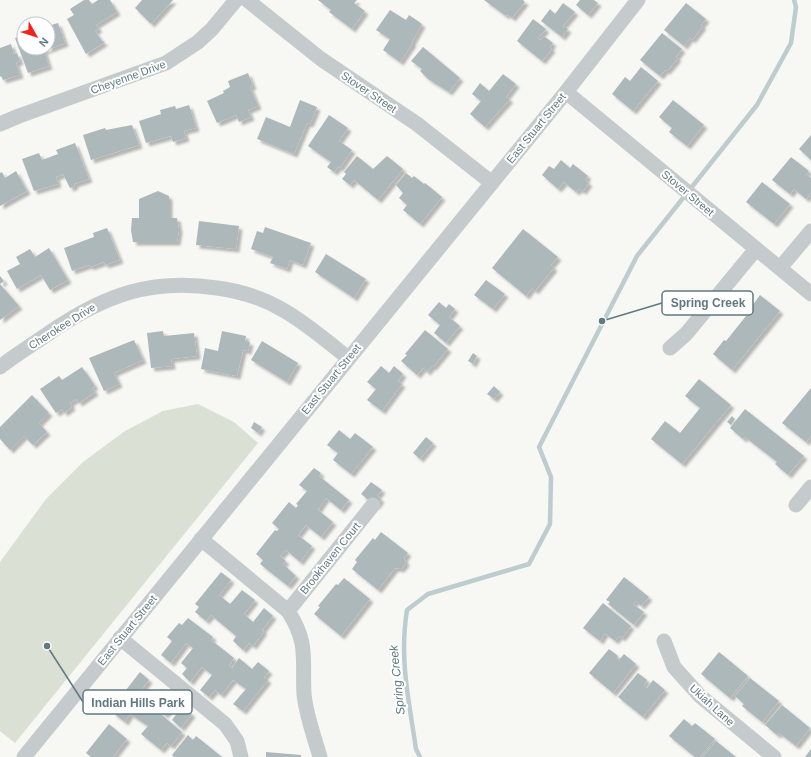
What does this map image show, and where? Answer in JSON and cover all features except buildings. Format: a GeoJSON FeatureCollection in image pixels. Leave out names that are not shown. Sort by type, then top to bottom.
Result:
{"type":"FeatureCollection","features":[{"type":"Feature","properties":{"kind":"street","name":"Cheyenne Drive"},"geometry":{"type":"LineString","coordinates":[[0,124],[166,63],[198,42],[212,29],[236,0]]}},
{"type":"Feature","properties":{"kind":"street","name":"Stover Street"},"geometry":{"type":"LineString","coordinates":[[247,0],[321,59],[417,124],[492,183]]}},
{"type":"Feature","properties":{"kind":"street","name":"East Stuart Street"},"geometry":{"type":"LineString","coordinates":[[24,757],[566,92],[638,0]]}},
{"type":"Feature","properties":{"kind":"street","name":"Stover Street"},"geometry":{"type":"LineString","coordinates":[[566,92],[811,294]]}},
{"type":"Feature","properties":{"kind":"street"},"geometry":{"type":"LineString","coordinates":[[780,268],[811,231]]}},
{"type":"Feature","properties":{"kind":"street"},"geometry":{"type":"LineString","coordinates":[[670,348],[686,334],[756,249]]}},
{"type":"Feature","properties":{"kind":"street","name":"Cherokee Drive"},"geometry":{"type":"LineString","coordinates":[[0,367],[65,321],[94,305],[132,291],[179,285],[230,290],[275,306],[306,324],[348,358]]}},
{"type":"Feature","properties":{"kind":"street"},"geometry":{"type":"LineString","coordinates":[[796,505],[811,487]]}},
{"type":"Feature","properties":{"kind":"street","name":"Brookhaven Court"},"geometry":{"type":"LineString","coordinates":[[288,611],[373,504]]}},
{"type":"Feature","properties":{"kind":"street"},"geometry":{"type":"LineString","coordinates":[[201,539],[288,611],[302,638],[304,652],[304,693],[307,712],[320,757]]}},
{"type":"Feature","properties":{"kind":"street"},"geometry":{"type":"LineString","coordinates":[[120,638],[225,724],[237,741],[241,757]]}},
{"type":"Feature","properties":{"kind":"street","name":"Ukiah Lane"},"geometry":{"type":"LineString","coordinates":[[664,641],[674,667],[692,688],[774,757]]}},
{"type":"Feature","properties":{"kind":"shaded area"},"geometry":{"type":"Polygon","coordinates":[[[198,404],[234,422],[258,443],[15,743],[0,731],[0,562],[46,499],[83,462],[125,431],[163,411],[198,404]]]}},
{"type":"Feature","properties":{"kind":"waterway","name":"Spring Creek"},"geometry":{"type":"LineString","coordinates":[[420,757],[416,749],[404,663],[407,610],[428,594],[529,564],[550,524],[551,477],[539,447],[637,256],[757,105],[791,43],[796,7],[794,0]]}},
{"type":"Feature","properties":{"kind":"place","name":"Spring Creek"},"geometry":{"type":"Point","coordinates":[602,321]}},
{"type":"Feature","properties":{"kind":"place","name":"Indian Hills Park"},"geometry":{"type":"Point","coordinates":[47,646]}}]}
